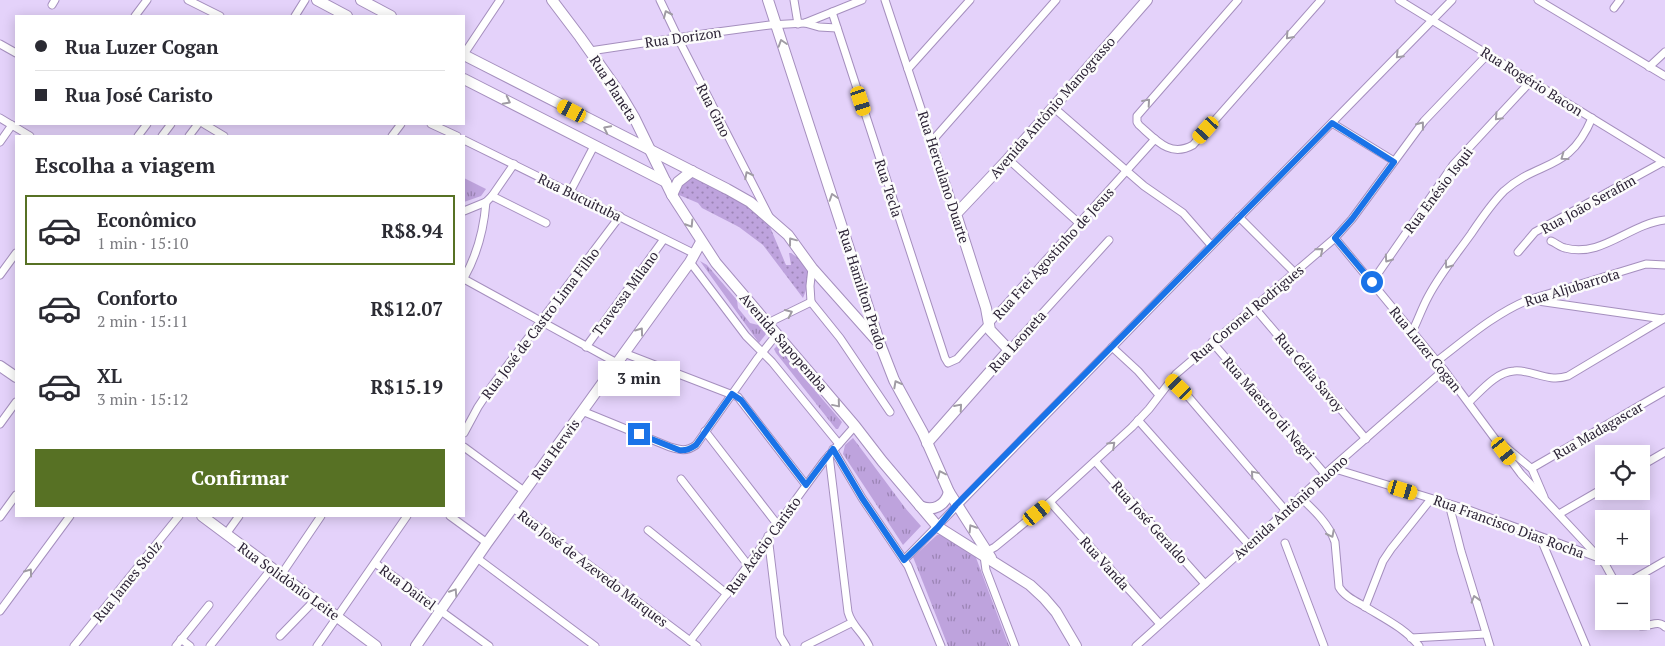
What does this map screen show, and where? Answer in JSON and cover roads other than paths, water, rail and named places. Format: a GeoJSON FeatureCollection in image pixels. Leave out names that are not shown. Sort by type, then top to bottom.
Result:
{"type":"FeatureCollection","features":[{"type":"Feature","properties":{"kind":"main road"},"geometry":{"type":"LineString","coordinates":[[317,0],[346,15]]}},
{"type":"Feature","properties":{"kind":"main road"},"geometry":{"type":"LineString","coordinates":[[361,0],[390,15]]}},
{"type":"Feature","properties":{"kind":"main road","name":"Rua Planeta"},"geometry":{"type":"LineString","coordinates":[[552,0],[621,95],[639,140]]}},
{"type":"Feature","properties":{"kind":"main road","name":"Rua Hamilton Prado"},"geometry":{"type":"LineString","coordinates":[[768,0],[880,344],[894,380],[927,443],[949,492],[982,553]]}},
{"type":"Feature","properties":{"kind":"main road","name":"Avenida Antônio Manograsso"},"geometry":{"type":"LineString","coordinates":[[956,214],[1008,159],[1147,0]]}},
{"type":"Feature","properties":{"kind":"main road"},"geometry":{"type":"LineString","coordinates":[[465,54],[639,140],[650,151],[666,182]]}},
{"type":"Feature","properties":{"kind":"main road"},"geometry":{"type":"LineString","coordinates":[[465,80],[666,182]]}},
{"type":"Feature","properties":{"kind":"main road"},"geometry":{"type":"LineString","coordinates":[[650,151],[750,202],[770,218],[788,235],[812,268],[880,344]]}},
{"type":"Feature","properties":{"kind":"main road"},"geometry":{"type":"LineString","coordinates":[[672,195],[678,182],[692,171]]}},
{"type":"Feature","properties":{"kind":"main road","name":"Avenida Sapopemba"},"geometry":{"type":"LineString","coordinates":[[666,182],[698,252],[716,263],[938,527],[982,553],[1029,585],[1056,612],[1076,646]]}},
{"type":"Feature","properties":{"kind":"main road","name":"Rua Herculano Duarte"},"geometry":{"type":"LineString","coordinates":[[956,214],[992,333],[1009,350]]}},
{"type":"Feature","properties":{"kind":"main road","name":"Rua Herwis"},"geometry":{"type":"LineString","coordinates":[[416,646],[524,491],[698,252]]}},
{"type":"Feature","properties":{"kind":"main road","name":"Rua Leoneta"},"geometry":{"type":"LineString","coordinates":[[927,443],[1009,350]]}},
{"type":"Feature","properties":{"kind":"main road"},"geometry":{"type":"LineString","coordinates":[[0,366],[15,373]]}},
{"type":"Feature","properties":{"kind":"main road"},"geometry":{"type":"LineString","coordinates":[[919,505],[925,508],[938,507],[947,498],[949,492]]}},
{"type":"Feature","properties":{"kind":"main road","name":"Rua Solidônio Leite"},"geometry":{"type":"LineString","coordinates":[[203,517],[376,646]]}},
{"type":"Feature","properties":{"kind":"street"},"geometry":{"type":"LineString","coordinates":[[136,15],[147,0]]}},
{"type":"Feature","properties":{"kind":"street"},"geometry":{"type":"LineString","coordinates":[[188,0],[218,15]]}},
{"type":"Feature","properties":{"kind":"street"},"geometry":{"type":"LineString","coordinates":[[296,15],[305,0]]}},
{"type":"Feature","properties":{"kind":"street"},"geometry":{"type":"LineString","coordinates":[[465,52],[500,0]]}},
{"type":"Feature","properties":{"kind":"street","name":"Rua Gino"},"geometry":{"type":"LineString","coordinates":[[660,0],[770,218]]}},
{"type":"Feature","properties":{"kind":"street"},"geometry":{"type":"LineString","coordinates":[[794,0],[801,24]]}},
{"type":"Feature","properties":{"kind":"street","name":"Rua Herculano Duarte"},"geometry":{"type":"LineString","coordinates":[[885,0],[956,214]]}},
{"type":"Feature","properties":{"kind":"street"},"geometry":{"type":"LineString","coordinates":[[908,69],[970,0]]}},
{"type":"Feature","properties":{"kind":"street"},"geometry":{"type":"LineString","coordinates":[[932,140],[1056,0]]}},
{"type":"Feature","properties":{"kind":"street"},"geometry":{"type":"LineString","coordinates":[[1238,0],[1138,112],[1137,122],[1168,148],[1181,150],[1193,145],[1321,0]]}},
{"type":"Feature","properties":{"kind":"street","name":"Rua Rogério Bacon"},"geometry":{"type":"LineString","coordinates":[[1399,0],[1664,163]]}},
{"type":"Feature","properties":{"kind":"street"},"geometry":{"type":"LineString","coordinates":[[904,560],[1452,0]]}},
{"type":"Feature","properties":{"kind":"street"},"geometry":{"type":"LineString","coordinates":[[1538,0],[1665,76]]}},
{"type":"Feature","properties":{"kind":"street"},"geometry":{"type":"LineString","coordinates":[[1614,8],[1620,0]]}},
{"type":"Feature","properties":{"kind":"street"},"geometry":{"type":"LineString","coordinates":[[801,24],[858,1]]}},
{"type":"Feature","properties":{"kind":"street","name":"Rua Tecla"},"geometry":{"type":"LineString","coordinates":[[832,12],[948,363]]}},
{"type":"Feature","properties":{"kind":"street"},"geometry":{"type":"LineString","coordinates":[[801,24],[837,28]]}},
{"type":"Feature","properties":{"kind":"street","name":"Rua Dorizon"},"geometry":{"type":"LineString","coordinates":[[590,51],[776,25],[801,24]]}},
{"type":"Feature","properties":{"kind":"street"},"geometry":{"type":"LineString","coordinates":[[0,44],[15,52]]}},
{"type":"Feature","properties":{"kind":"street"},"geometry":{"type":"LineString","coordinates":[[1649,67],[1665,52]]}},
{"type":"Feature","properties":{"kind":"street","name":"Rua Coronel Rodrigues"},"geometry":{"type":"LineString","coordinates":[[982,553],[995,548],[1050,502],[1138,420],[1176,374],[1253,306],[1335,238],[1352,219],[1424,121],[1488,54]]}},
{"type":"Feature","properties":{"kind":"street","name":"Rua Enésio Isqui"},"geometry":{"type":"LineString","coordinates":[[1372,282],[1454,165],[1531,81]]}},
{"type":"Feature","properties":{"kind":"street"},"geometry":{"type":"LineString","coordinates":[[1053,107],[1144,186],[1183,213],[1211,245]]}},
{"type":"Feature","properties":{"kind":"street"},"geometry":{"type":"LineString","coordinates":[[0,118],[28,135]]}},
{"type":"Feature","properties":{"kind":"street"},"geometry":{"type":"LineString","coordinates":[[1412,332],[1428,297],[1443,272],[1493,203],[1505,190],[1520,180],[1556,163],[1570,153],[1581,141],[1592,118]]}},
{"type":"Feature","properties":{"kind":"street"},"geometry":{"type":"LineString","coordinates":[[1332,123],[1394,162]]}},
{"type":"Feature","properties":{"kind":"street"},"geometry":{"type":"LineString","coordinates":[[0,142],[12,125]]}},
{"type":"Feature","properties":{"kind":"street"},"geometry":{"type":"LineString","coordinates":[[206,125],[222,135]]}},
{"type":"Feature","properties":{"kind":"street"},"geometry":{"type":"LineString","coordinates":[[433,125],[455,135]]}},
{"type":"Feature","properties":{"kind":"street","name":"Rua Frei Agostinho de Jesus"},"geometry":{"type":"LineString","coordinates":[[948,363],[957,359],[1155,139]]}},
{"type":"Feature","properties":{"kind":"street","name":"Rua Bucuituba"},"geometry":{"type":"LineString","coordinates":[[465,140],[664,239],[698,252]]}},
{"type":"Feature","properties":{"kind":"street"},"geometry":{"type":"LineString","coordinates":[[570,192],[594,146]]}},
{"type":"Feature","properties":{"kind":"street"},"geometry":{"type":"LineString","coordinates":[[1008,159],[1080,224]]}},
{"type":"Feature","properties":{"kind":"street","name":"Rua João Serafim"},"geometry":{"type":"LineString","coordinates":[[1518,252],[1535,232],[1664,163]]}},
{"type":"Feature","properties":{"kind":"street"},"geometry":{"type":"LineString","coordinates":[[465,211],[486,202],[514,164]]}},
{"type":"Feature","properties":{"kind":"street"},"geometry":{"type":"LineString","coordinates":[[492,196],[546,223]]}},
{"type":"Feature","properties":{"kind":"street"},"geometry":{"type":"LineString","coordinates":[[465,276],[474,257],[483,229],[486,202]]}},
{"type":"Feature","properties":{"kind":"street","name":"Rua José de Castro Lima Filho"},"geometry":{"type":"LineString","coordinates":[[465,431],[492,386],[620,216]]}},
{"type":"Feature","properties":{"kind":"street"},"geometry":{"type":"LineString","coordinates":[[1239,217],[1294,272]]}},
{"type":"Feature","properties":{"kind":"street"},"geometry":{"type":"LineString","coordinates":[[1551,241],[1566,248],[1595,248],[1647,224],[1665,220]]}},
{"type":"Feature","properties":{"kind":"street","name":"Rua Luzer Cogan"},"geometry":{"type":"LineString","coordinates":[[1335,238],[1437,361],[1521,474],[1595,554]]}},
{"type":"Feature","properties":{"kind":"street","name":"Travessa Milano"},"geometry":{"type":"LineString","coordinates":[[586,347],[664,239]]}},
{"type":"Feature","properties":{"kind":"street","name":"Rua Leoneta"},"geometry":{"type":"LineString","coordinates":[[1009,350],[1108,240]]}},
{"type":"Feature","properties":{"kind":"street"},"geometry":{"type":"LineString","coordinates":[[698,252],[746,336],[772,362],[833,449],[862,498],[908,566],[941,646]]}},
{"type":"Feature","properties":{"kind":"street"},"geometry":{"type":"LineString","coordinates":[[0,275],[15,254]]}},
{"type":"Feature","properties":{"kind":"street","name":"Rua Aljubarrota"},"geometry":{"type":"LineString","coordinates":[[1437,361],[1473,332],[1514,306],[1528,300],[1646,264],[1665,265]]}},
{"type":"Feature","properties":{"kind":"street"},"geometry":{"type":"LineString","coordinates":[[812,268],[811,302],[840,338],[890,412]]}},
{"type":"Feature","properties":{"kind":"street"},"geometry":{"type":"LineString","coordinates":[[465,279],[539,322],[617,363]]}},
{"type":"Feature","properties":{"kind":"street"},"geometry":{"type":"LineString","coordinates":[[1528,300],[1664,319]]}},
{"type":"Feature","properties":{"kind":"street"},"geometry":{"type":"LineString","coordinates":[[768,323],[811,302]]}},
{"type":"Feature","properties":{"kind":"street","name":"Rua Célia Savoy"},"geometry":{"type":"LineString","coordinates":[[1253,306],[1366,439]]}},
{"type":"Feature","properties":{"kind":"street"},"geometry":{"type":"LineString","coordinates":[[1469,402],[1506,373],[1514,371],[1554,378],[1568,376],[1664,319]]}},
{"type":"Feature","properties":{"kind":"street"},"geometry":{"type":"LineString","coordinates":[[582,411],[670,447],[684,451],[690,449],[696,445],[777,334]]}},
{"type":"Feature","properties":{"kind":"street","name":"Rua Maestro di Negri"},"geometry":{"type":"LineString","coordinates":[[1212,342],[1325,474]]}},
{"type":"Feature","properties":{"kind":"street"},"geometry":{"type":"LineString","coordinates":[[1112,347],[1138,371],[1159,395]]}},
{"type":"Feature","properties":{"kind":"street"},"geometry":{"type":"LineString","coordinates":[[624,353],[714,389],[732,394],[741,400],[806,485]]}},
{"type":"Feature","properties":{"kind":"street","name":"Avenida Antônio Buono"},"geometry":{"type":"LineString","coordinates":[[1136,646],[1325,474],[1444,370]]}},
{"type":"Feature","properties":{"kind":"street"},"geometry":{"type":"LineString","coordinates":[[1171,380],[1186,394],[1286,511]]}},
{"type":"Feature","properties":{"kind":"street","name":"Rua Madagascar"},"geometry":{"type":"LineString","coordinates":[[1532,468],[1665,391]]}},
{"type":"Feature","properties":{"kind":"street"},"geometry":{"type":"LineString","coordinates":[[0,424],[15,403]]}},
{"type":"Feature","properties":{"kind":"street"},"geometry":{"type":"LineString","coordinates":[[1138,420],[1249,545]]}},
{"type":"Feature","properties":{"kind":"street","name":"Rua Acácio Caristo"},"geometry":{"type":"LineString","coordinates":[[693,644],[768,536],[833,449],[855,426]]}},
{"type":"Feature","properties":{"kind":"street"},"geometry":{"type":"LineString","coordinates":[[706,431],[777,524]]}},
{"type":"Feature","properties":{"kind":"street","name":"Rua Luzer Cogan"},"geometry":{"type":"LineString","coordinates":[[1496,440],[1532,468],[1544,498]]}},
{"type":"Feature","properties":{"kind":"street"},"geometry":{"type":"LineString","coordinates":[[465,448],[524,491]]}},
{"type":"Feature","properties":{"kind":"street"},"geometry":{"type":"LineString","coordinates":[[833,449],[844,587],[851,623],[865,638],[869,646]]}},
{"type":"Feature","properties":{"kind":"street"},"geometry":{"type":"LineString","coordinates":[[1650,461],[1665,452]]}},
{"type":"Feature","properties":{"kind":"street","name":"Rua José Geraldo"},"geometry":{"type":"LineString","coordinates":[[1095,461],[1204,584]]}},
{"type":"Feature","properties":{"kind":"street","name":"Rua Francisco Dias Rocha"},"geometry":{"type":"LineString","coordinates":[[1332,468],[1449,504],[1595,557]]}},
{"type":"Feature","properties":{"kind":"street"},"geometry":{"type":"LineString","coordinates":[[681,478],[748,565]]}},
{"type":"Feature","properties":{"kind":"street"},"geometry":{"type":"LineString","coordinates":[[1559,514],[1595,493]]}},
{"type":"Feature","properties":{"kind":"street"},"geometry":{"type":"LineString","coordinates":[[0,517],[15,496]]}},
{"type":"Feature","properties":{"kind":"street"},"geometry":{"type":"LineString","coordinates":[[1300,497],[1310,506],[1333,535],[1341,591],[1400,628],[1419,646]]}},
{"type":"Feature","properties":{"kind":"street"},"geometry":{"type":"LineString","coordinates":[[1365,607],[1383,561],[1431,499]]}},
{"type":"Feature","properties":{"kind":"street","name":"Rua Vanda"},"geometry":{"type":"LineString","coordinates":[[1050,502],[1160,624]]}},
{"type":"Feature","properties":{"kind":"street"},"geometry":{"type":"LineString","coordinates":[[1449,504],[1460,552],[1490,646]]}},
{"type":"Feature","properties":{"kind":"street","name":"Rua José de Azevedo Marques"},"geometry":{"type":"LineString","coordinates":[[513,508],[693,644]]}},
{"type":"Feature","properties":{"kind":"street"},"geometry":{"type":"LineString","coordinates":[[0,611],[69,517]]}},
{"type":"Feature","properties":{"kind":"street","name":"Rua James Stolz"},"geometry":{"type":"LineString","coordinates":[[74,646],[178,517]]}},
{"type":"Feature","properties":{"kind":"street"},"geometry":{"type":"LineString","coordinates":[[226,534],[238,517]]}},
{"type":"Feature","properties":{"kind":"street"},"geometry":{"type":"LineString","coordinates":[[210,646],[277,571],[320,517]]}},
{"type":"Feature","properties":{"kind":"street"},"geometry":{"type":"LineString","coordinates":[[317,646],[406,517]]}},
{"type":"Feature","properties":{"kind":"street"},"geometry":{"type":"LineString","coordinates":[[451,517],[487,543]]}},
{"type":"Feature","properties":{"kind":"street"},"geometry":{"type":"LineString","coordinates":[[648,530],[727,594]]}},
{"type":"Feature","properties":{"kind":"street"},"geometry":{"type":"LineString","coordinates":[[768,536],[780,636],[786,646]]}},
{"type":"Feature","properties":{"kind":"street"},"geometry":{"type":"LineString","coordinates":[[1540,537],[1586,646]]}},
{"type":"Feature","properties":{"kind":"street"},"geometry":{"type":"LineString","coordinates":[[1285,543],[1324,646]]}},
{"type":"Feature","properties":{"kind":"street"},"geometry":{"type":"LineString","coordinates":[[982,553],[986,570],[1015,646]]}},
{"type":"Feature","properties":{"kind":"street"},"geometry":{"type":"LineString","coordinates":[[477,558],[595,646]]}},
{"type":"Feature","properties":{"kind":"street"},"geometry":{"type":"LineString","coordinates":[[1641,575],[1665,561]]}},
{"type":"Feature","properties":{"kind":"street","name":"Rua Dairel"},"geometry":{"type":"LineString","coordinates":[[375,563],[490,646]]}},
{"type":"Feature","properties":{"kind":"street"},"geometry":{"type":"LineString","coordinates":[[280,636],[315,600]]}},
{"type":"Feature","properties":{"kind":"street"},"geometry":{"type":"LineString","coordinates":[[176,646],[209,604]]}},
{"type":"Feature","properties":{"kind":"street"},"geometry":{"type":"LineString","coordinates":[[805,646],[851,623]]}},
{"type":"Feature","properties":{"kind":"street"},"geometry":{"type":"LineString","coordinates":[[1650,624],[1662,624],[1665,627]]}},
{"type":"Feature","properties":{"kind":"street"},"geometry":{"type":"LineString","coordinates":[[1411,638],[1486,634]]}},
{"type":"Feature","properties":{"kind":"street"},"geometry":{"type":"LineString","coordinates":[[182,639],[190,646]]}}]}
